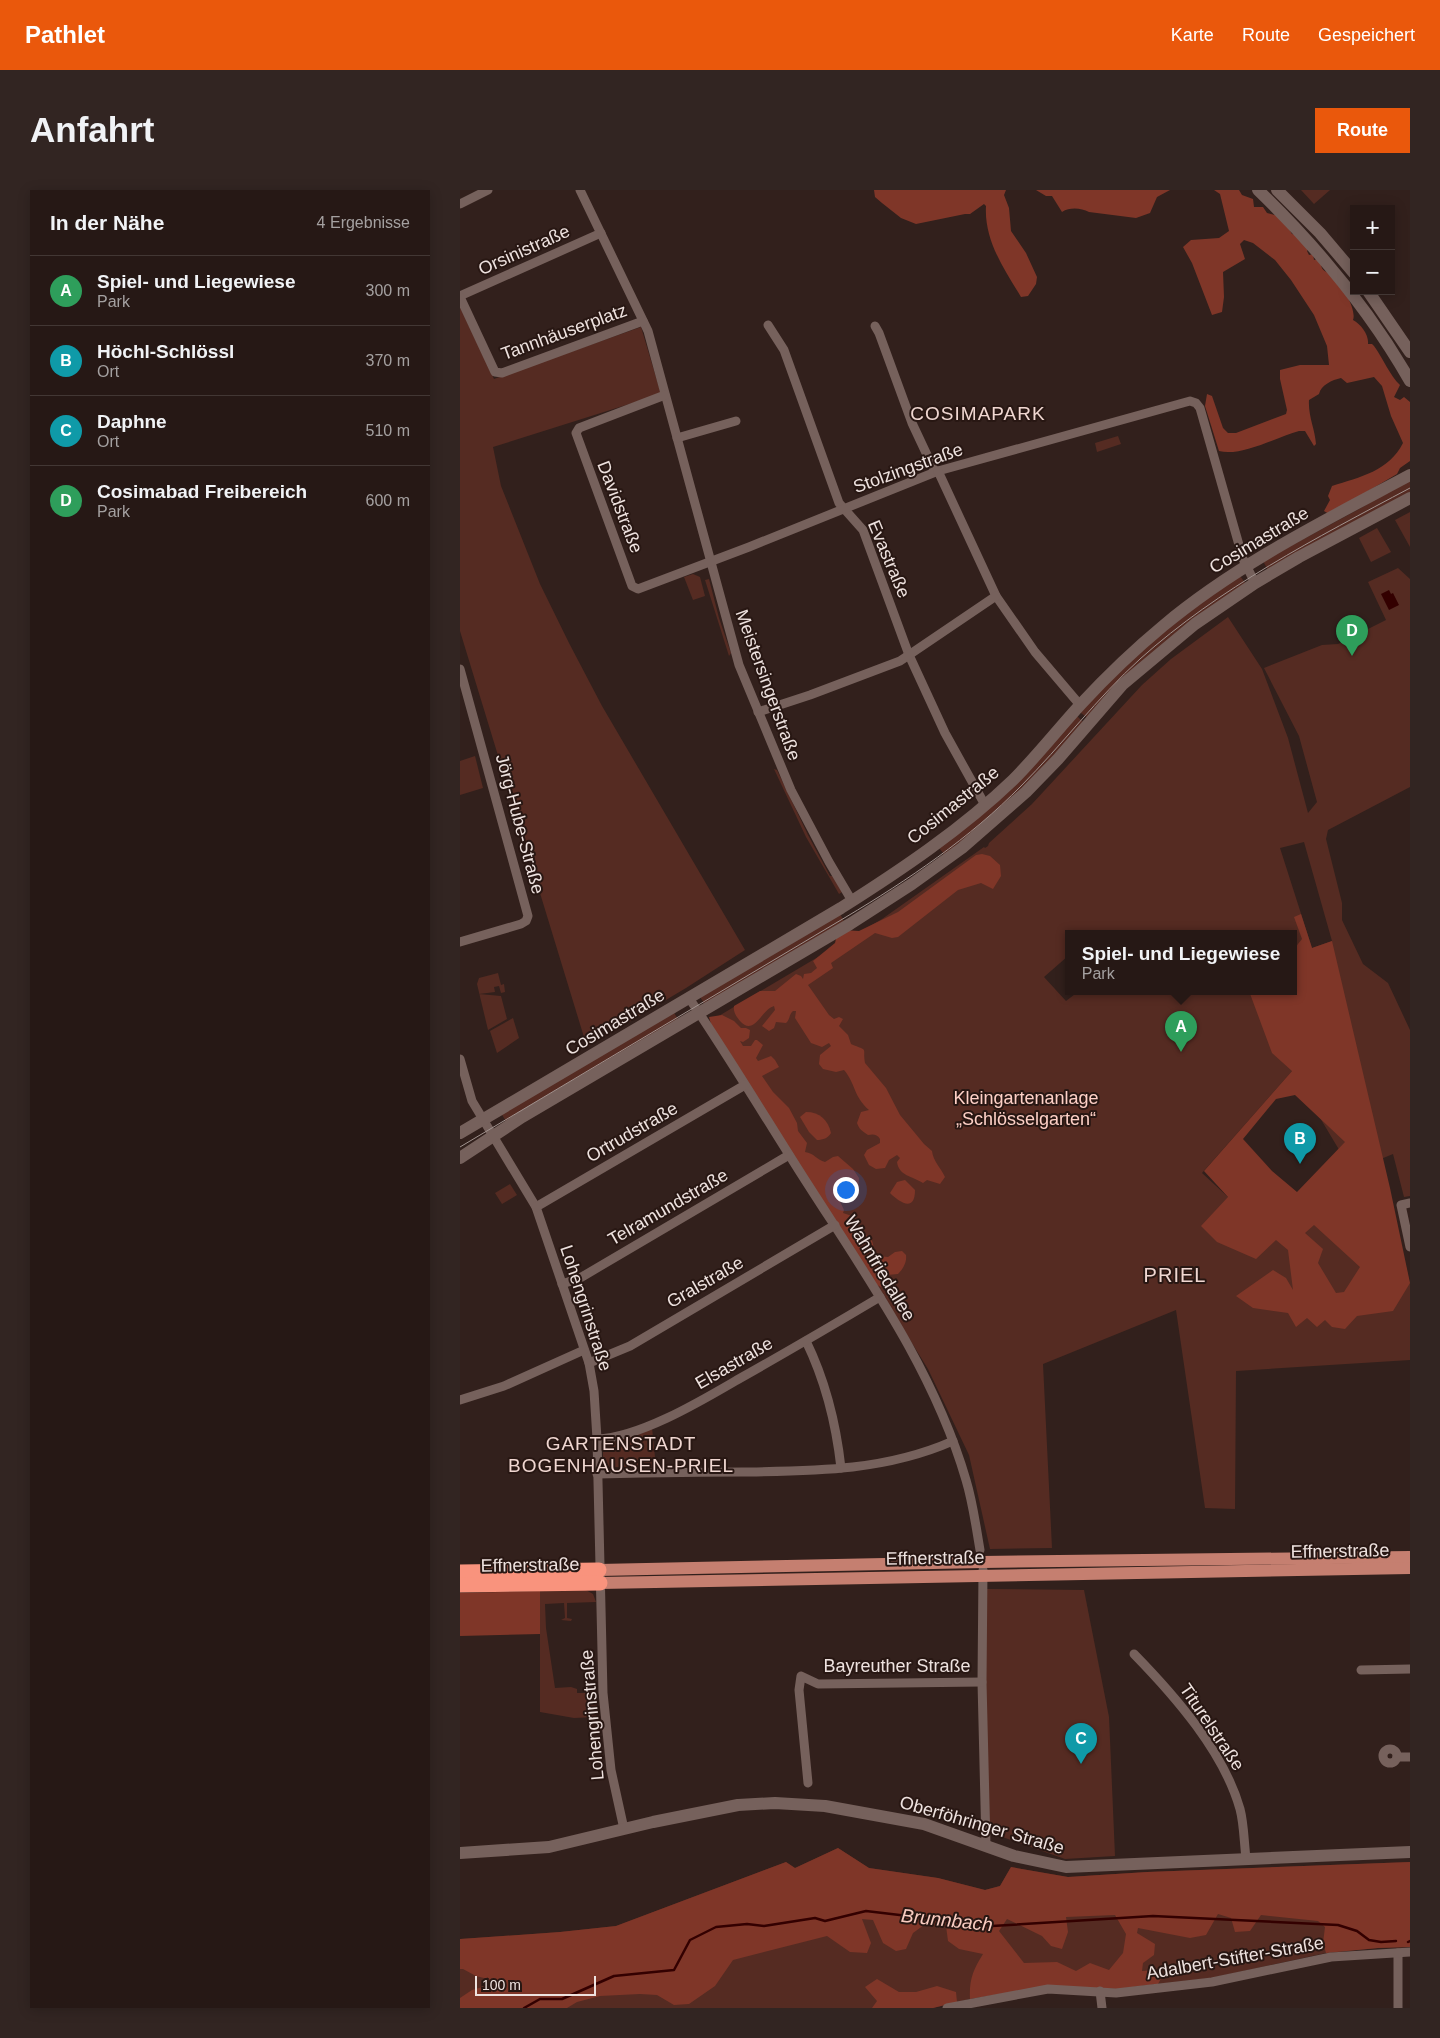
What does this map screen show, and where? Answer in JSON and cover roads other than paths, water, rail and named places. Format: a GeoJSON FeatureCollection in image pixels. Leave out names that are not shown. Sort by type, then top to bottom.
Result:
{"type":"FeatureCollection","features":[{"type":"Feature","properties":{"kind":"highway","name":"Effnerstraße"},"geometry":{"type":"LineString","coordinates":[[460,1572],[599,1577]]}},
{"type":"Feature","properties":{"kind":"highway","name":"Effnerstraße"},"geometry":{"type":"LineString","coordinates":[[460,1585],[599,1577]]}},
{"type":"Feature","properties":{"kind":"main road"},"geometry":{"type":"LineString","coordinates":[[1258,190],[1310,242],[1353,293],[1390,347],[1410,381]]}},
{"type":"Feature","properties":{"kind":"main road"},"geometry":{"type":"LineString","coordinates":[[1278,190],[1320,233],[1350,268]]}},
{"type":"Feature","properties":{"kind":"main road"},"geometry":{"type":"LineString","coordinates":[[1371,295],[1410,352]]}},
{"type":"Feature","properties":{"kind":"main road","name":"Cosimastraße"},"geometry":{"type":"LineString","coordinates":[[460,1133],[852,901],[934,844],[985,805],[1032,760],[1080,705],[1119,665],[1163,626],[1246,567],[1410,474]]}},
{"type":"Feature","properties":{"kind":"main road","name":"Cosimastraße"},"geometry":{"type":"LineString","coordinates":[[460,1158],[522,1117],[862,916],[912,884],[978,836],[1026,792],[1058,759],[1122,685],[1194,624],[1255,583],[1410,498]]}},
{"type":"Feature","properties":{"kind":"main road"},"geometry":{"type":"LineString","coordinates":[[852,901],[862,916]]}},
{"type":"Feature","properties":{"kind":"main road","name":"Effnerstraße"},"geometry":{"type":"LineString","coordinates":[[599,1577],[981,1556],[1038,1563],[1410,1557]]}},
{"type":"Feature","properties":{"kind":"main road","name":"Effnerstraße"},"geometry":{"type":"LineString","coordinates":[[599,1577],[781,1580],[1410,1568]]}},
{"type":"Feature","properties":{"kind":"main road","name":"Oberföhringer Straße"},"geometry":{"type":"LineString","coordinates":[[460,1853],[549,1847],[738,1805],[775,1802],[825,1806],[924,1824],[1014,1856],[1066,1867],[1410,1852]]}},
{"type":"Feature","properties":{"kind":"street"},"geometry":{"type":"LineString","coordinates":[[460,204],[488,190]]}},
{"type":"Feature","properties":{"kind":"street","name":"Meistersingerstraße"},"geometry":{"type":"LineString","coordinates":[[580,190],[643,321],[736,655],[794,797],[852,901]]}},
{"type":"Feature","properties":{"kind":"street","name":"Orsinistraße"},"geometry":{"type":"LineString","coordinates":[[460,296],[601,234]]}},
{"type":"Feature","properties":{"kind":"street","name":"Tannhäuserplatz"},"geometry":{"type":"LineString","coordinates":[[460,296],[491,366],[495,372],[502,373],[643,321]]}},
{"type":"Feature","properties":{"kind":"street","name":"Evastraße"},"geometry":{"type":"LineString","coordinates":[[768,325],[784,350],[839,503],[863,530],[909,655],[945,733],[985,805]]}},
{"type":"Feature","properties":{"kind":"street"},"geometry":{"type":"LineString","coordinates":[[875,326],[912,423],[996,596],[1035,652],[1080,705]]}},
{"type":"Feature","properties":{"kind":"street","name":"Davidstraße"},"geometry":{"type":"LineString","coordinates":[[638,589],[632,586],[576,433],[579,428],[665,395]]}},
{"type":"Feature","properties":{"kind":"street","name":"Stolzingstraße"},"geometry":{"type":"LineString","coordinates":[[638,589],[936,472],[1190,401],[1196,403],[1200,408],[1246,567]]}},
{"type":"Feature","properties":{"kind":"street"},"geometry":{"type":"LineString","coordinates":[[677,438],[736,421]]}},
{"type":"Feature","properties":{"kind":"street"},"geometry":{"type":"LineString","coordinates":[[1246,567],[1255,583]]}},
{"type":"Feature","properties":{"kind":"street"},"geometry":{"type":"LineString","coordinates":[[758,712],[810,695],[900,661],[996,596]]}},
{"type":"Feature","properties":{"kind":"street","name":"Jörg-Hube-Straße"},"geometry":{"type":"LineString","coordinates":[[460,669],[528,916],[526,921],[521,924],[460,942]]}},
{"type":"Feature","properties":{"kind":"street","name":"Wahnfriedallee"},"geometry":{"type":"LineString","coordinates":[[689,998],[880,1297],[918,1366],[953,1442],[970,1496],[983,1576],[982,1682],[986,1845]]}},
{"type":"Feature","properties":{"kind":"street"},"geometry":{"type":"LineString","coordinates":[[460,1059],[472,1101],[494,1137]]}},
{"type":"Feature","properties":{"kind":"street","name":"Ortrudstraße"},"geometry":{"type":"LineString","coordinates":[[536,1207],[745,1085]]}},
{"type":"Feature","properties":{"kind":"street","name":"Lohengrinstraße"},"geometry":{"type":"LineString","coordinates":[[494,1137],[536,1207],[589,1363],[594,1391],[597,1439],[599,1577],[605,1718],[611,1770],[624,1829]]}},
{"type":"Feature","properties":{"kind":"street","name":"Telramundstraße"},"geometry":{"type":"LineString","coordinates":[[562,1284],[580,1278],[789,1155]]}},
{"type":"Feature","properties":{"kind":"street"},"geometry":{"type":"LineString","coordinates":[[1405,1204],[1410,1247]]}},
{"type":"Feature","properties":{"kind":"street","name":"Gralstraße"},"geometry":{"type":"LineString","coordinates":[[589,1363],[630,1346],[835,1225]]}},
{"type":"Feature","properties":{"kind":"street","name":"Elsastraße"},"geometry":{"type":"LineString","coordinates":[[597,1439],[609,1439],[636,1430],[693,1405],[880,1297]]}},
{"type":"Feature","properties":{"kind":"street"},"geometry":{"type":"LineString","coordinates":[[806,1341],[820,1370],[832,1406],[841,1468]]}},
{"type":"Feature","properties":{"kind":"street"},"geometry":{"type":"LineString","coordinates":[[460,1400],[504,1386],[584,1350]]}},
{"type":"Feature","properties":{"kind":"street"},"geometry":{"type":"LineString","coordinates":[[597,1474],[841,1468],[894,1462],[953,1442]]}},
{"type":"Feature","properties":{"kind":"street","name":"Titurelstraße"},"geometry":{"type":"LineString","coordinates":[[1134,1654],[1166,1686],[1230,1778],[1241,1811],[1246,1858]]}},
{"type":"Feature","properties":{"kind":"street"},"geometry":{"type":"LineString","coordinates":[[1361,1670],[1410,1669]]}},
{"type":"Feature","properties":{"kind":"street","name":"Bayreuther Straße"},"geometry":{"type":"LineString","coordinates":[[808,1782],[799,1690],[801,1676],[818,1684],[982,1682]]}},
{"type":"Feature","properties":{"kind":"street"},"geometry":{"type":"LineString","coordinates":[[1397,1757],[1410,1757]]}},
{"type":"Feature","properties":{"kind":"street","name":"Adalbert-Stifter-Straße"},"geometry":{"type":"LineString","coordinates":[[947,2008],[1048,1989],[1116,1993],[1212,1982],[1306,1961],[1410,1952]]}},
{"type":"Feature","properties":{"kind":"street"},"geometry":{"type":"LineString","coordinates":[[1398,1953],[1398,2008]]}},
{"type":"Feature","properties":{"kind":"street"},"geometry":{"type":"LineString","coordinates":[[1100,1992],[1102,2008]]}},
{"type":"Feature","properties":{"kind":"waterway","name":"Brunnbach"},"geometry":{"type":"LineString","coordinates":[[524,2008],[540,1999],[562,1999],[614,1976],[674,1970],[690,1940],[716,1927],[747,1924],[764,1926],[815,1918],[825,1921],[866,1911],[992,1926],[1153,1916],[1338,1925],[1357,1931],[1369,1940],[1381,1942],[1396,1941]]}},
{"type":"Feature","properties":{"kind":"tram line"},"geometry":{"type":"LineString","coordinates":[[460,1147],[846,917],[915,873],[960,841],[1001,805],[1021,786],[1124,674],[1170,633],[1202,609],[1269,566],[1410,488]]}},
{"type":"Feature","properties":{"kind":"place","name":"Cosimabad Freibereich"},"geometry":{"type":"Point","coordinates":[1352,656]}},
{"type":"Feature","properties":{"kind":"place","name":"Spiel- und Liegewiese"},"geometry":{"type":"Point","coordinates":[1181,1052]}},
{"type":"Feature","properties":{"kind":"place","name":"Höchl-Schlössl"},"geometry":{"type":"Point","coordinates":[1300,1164]}},
{"type":"Feature","properties":{"kind":"place","name":"Daphne"},"geometry":{"type":"Point","coordinates":[1081,1764]}},
{"type":"Feature","properties":{"kind":"district","name":"COSIMAPARK"},"geometry":{"type":"Point","coordinates":[978,413]}},
{"type":"Feature","properties":{"kind":"district","name":"PRIEL"},"geometry":{"type":"Point","coordinates":[1175,1275]}},
{"type":"Feature","properties":{"kind":"district","name":"GARTENSTADT BOGENHAUSEN-PRIEL"},"geometry":{"type":"Point","coordinates":[621,1454]}},
{"type":"Feature","properties":{"kind":"park label","name":"Kleingartenanlage „Schlösselgarten“"},"geometry":{"type":"Point","coordinates":[1026,1108]}}]}
